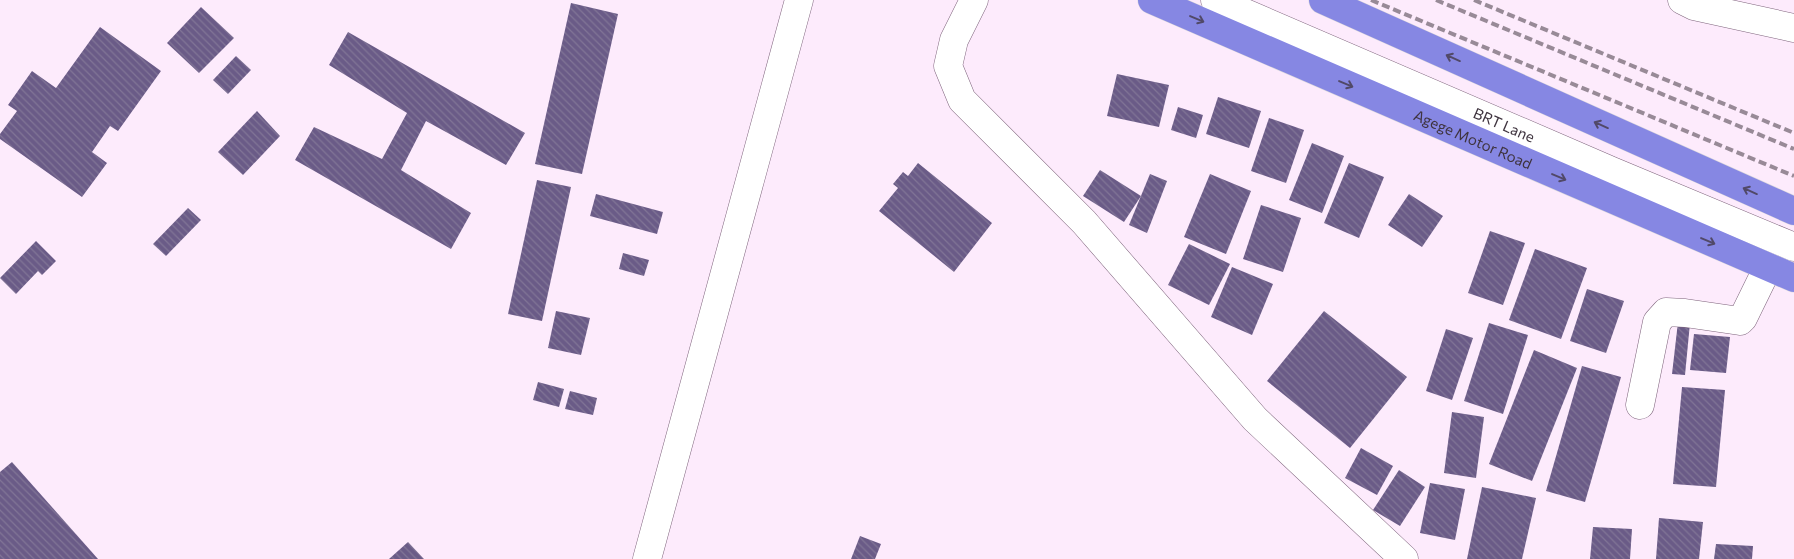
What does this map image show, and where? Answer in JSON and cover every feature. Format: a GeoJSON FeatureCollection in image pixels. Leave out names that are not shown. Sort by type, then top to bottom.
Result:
{"type":"FeatureCollection","features":[{"type":"Feature","properties":{"kind":"highway","name":"Agege Motor Road"},"geometry":{"type":"LineString","coordinates":[[1152,0],[1794,278]]}},
{"type":"Feature","properties":{"kind":"highway"},"geometry":{"type":"LineString","coordinates":[[1323,0],[1794,211]]}},
{"type":"Feature","properties":{"kind":"street"},"geometry":{"type":"LineString","coordinates":[[647,559],[799,0]]}},
{"type":"Feature","properties":{"kind":"street"},"geometry":{"type":"LineString","coordinates":[[974,0],[954,40],[948,66],[962,100],[1084,222],[1254,419],[1404,559]]}},
{"type":"Feature","properties":{"kind":"street","name":"BRT Lane"},"geometry":{"type":"LineString","coordinates":[[1215,0],[1612,171],[1794,247]]}},
{"type":"Feature","properties":{"kind":"street"},"geometry":{"type":"LineString","coordinates":[[1682,0],[1694,6],[1794,28]]}},
{"type":"Feature","properties":{"kind":"street"},"geometry":{"type":"LineString","coordinates":[[1640,405],[1658,322],[1666,312],[1740,321],[1768,267]]}},
{"type":"Feature","properties":{"kind":"building"},"geometry":{"type":"Polygon","coordinates":[[[571,3],[618,14],[582,174],[535,164],[571,3]]]}},
{"type":"Feature","properties":{"kind":"building"},"geometry":{"type":"Polygon","coordinates":[[[201,7],[234,38],[199,73],[167,43],[201,7]]]}},
{"type":"Feature","properties":{"kind":"building"},"geometry":{"type":"Polygon","coordinates":[[[100,27],[161,71],[118,131],[110,126],[92,152],[107,163],[82,197],[0,139],[0,134],[17,111],[8,105],[32,71],[56,88],[100,27]]]}},
{"type":"Feature","properties":{"kind":"building"},"geometry":{"type":"Polygon","coordinates":[[[348,32],[525,133],[506,165],[426,121],[401,170],[471,213],[451,249],[295,160],[314,127],[382,159],[407,113],[329,65],[348,32]]]}},
{"type":"Feature","properties":{"kind":"building"},"geometry":{"type":"Polygon","coordinates":[[[236,56],[251,70],[228,94],[213,80],[236,56]]]}},
{"type":"Feature","properties":{"kind":"building"},"geometry":{"type":"Polygon","coordinates":[[[1117,74],[1169,85],[1159,127],[1107,116],[1117,74]]]}},
{"type":"Feature","properties":{"kind":"building"},"geometry":{"type":"Polygon","coordinates":[[[1218,97],[1261,111],[1249,148],[1206,134],[1218,97]]]}},
{"type":"Feature","properties":{"kind":"building"},"geometry":{"type":"Polygon","coordinates":[[[1178,107],[1203,115],[1196,138],[1171,130],[1178,107]]]}},
{"type":"Feature","properties":{"kind":"building"},"geometry":{"type":"Polygon","coordinates":[[[257,111],[280,136],[243,175],[218,152],[257,111]]]}},
{"type":"Feature","properties":{"kind":"building"},"geometry":{"type":"Polygon","coordinates":[[[1269,118],[1304,130],[1286,183],[1251,171],[1269,118]]]}},
{"type":"Feature","properties":{"kind":"building"},"geometry":{"type":"Polygon","coordinates":[[[1312,143],[1344,156],[1322,213],[1289,200],[1312,143]]]}},
{"type":"Feature","properties":{"kind":"building"},"geometry":{"type":"Polygon","coordinates":[[[918,163],[992,223],[954,272],[879,211],[898,188],[893,184],[903,172],[908,176],[918,163]]]}},
{"type":"Feature","properties":{"kind":"building"},"geometry":{"type":"Polygon","coordinates":[[[1349,163],[1384,177],[1359,238],[1324,223],[1349,163]]]}},
{"type":"Feature","properties":{"kind":"building"},"geometry":{"type":"Polygon","coordinates":[[[1100,170],[1141,196],[1124,222],[1083,196],[1100,170]]]}},
{"type":"Feature","properties":{"kind":"building"},"geometry":{"type":"Polygon","coordinates":[[[1150,174],[1167,181],[1147,233],[1129,225],[1150,174]]]}},
{"type":"Feature","properties":{"kind":"building"},"geometry":{"type":"Polygon","coordinates":[[[1210,174],[1251,191],[1226,254],[1184,237],[1210,174]]]}},
{"type":"Feature","properties":{"kind":"building"},"geometry":{"type":"Polygon","coordinates":[[[537,180],[571,187],[542,321],[508,314],[537,180]]]}},
{"type":"Feature","properties":{"kind":"building"},"geometry":{"type":"Polygon","coordinates":[[[596,194],[663,212],[657,234],[590,216],[596,194]]]}},
{"type":"Feature","properties":{"kind":"building"},"geometry":{"type":"Polygon","coordinates":[[[1409,194],[1443,216],[1422,247],[1388,225],[1409,194]]]}},
{"type":"Feature","properties":{"kind":"building"},"geometry":{"type":"Polygon","coordinates":[[[1261,205],[1301,218],[1283,272],[1243,259],[1261,205]]]}},
{"type":"Feature","properties":{"kind":"building"},"geometry":{"type":"Polygon","coordinates":[[[188,208],[201,220],[166,256],[153,244],[188,208]]]}},
{"type":"Feature","properties":{"kind":"building"},"geometry":{"type":"Polygon","coordinates":[[[1490,231],[1525,243],[1503,305],[1468,293],[1490,231]]]}},
{"type":"Feature","properties":{"kind":"building"},"geometry":{"type":"Polygon","coordinates":[[[36,241],[56,261],[42,275],[38,271],[16,294],[0,278],[36,241]]]}},
{"type":"Feature","properties":{"kind":"building"},"geometry":{"type":"Polygon","coordinates":[[[1189,244],[1230,264],[1209,305],[1168,285],[1189,244]]]}},
{"type":"Feature","properties":{"kind":"building"},"geometry":{"type":"Polygon","coordinates":[[[1535,249],[1587,268],[1561,339],[1509,320],[1535,249]]]}},
{"type":"Feature","properties":{"kind":"building"},"geometry":{"type":"Polygon","coordinates":[[[623,253],[649,260],[644,276],[619,269],[623,253]]]}},
{"type":"Feature","properties":{"kind":"building"},"geometry":{"type":"Polygon","coordinates":[[[1232,267],[1273,284],[1252,335],[1211,317],[1232,267]]]}},
{"type":"Feature","properties":{"kind":"building"},"geometry":{"type":"Polygon","coordinates":[[[1587,289],[1624,301],[1606,353],[1570,341],[1587,289]]]}},
{"type":"Feature","properties":{"kind":"building"},"geometry":{"type":"Polygon","coordinates":[[[556,311],[590,318],[581,355],[548,348],[556,311]]]}},
{"type":"Feature","properties":{"kind":"building"},"geometry":{"type":"Polygon","coordinates":[[[1324,311],[1407,377],[1350,448],[1267,381],[1324,311]]]}},
{"type":"Feature","properties":{"kind":"building"},"geometry":{"type":"Polygon","coordinates":[[[1678,322],[1690,323],[1685,375],[1672,374],[1678,322]]]}},
{"type":"Feature","properties":{"kind":"building"},"geometry":{"type":"Polygon","coordinates":[[[1489,323],[1528,335],[1503,414],[1464,401],[1489,323]]]}},
{"type":"Feature","properties":{"kind":"building"},"geometry":{"type":"Polygon","coordinates":[[[1446,329],[1473,338],[1452,400],[1426,391],[1446,329]]]}},
{"type":"Feature","properties":{"kind":"building"},"geometry":{"type":"Polygon","coordinates":[[[1694,334],[1730,337],[1726,373],[1690,370],[1694,334]]]}},
{"type":"Feature","properties":{"kind":"building"},"geometry":{"type":"Polygon","coordinates":[[[1534,350],[1577,368],[1532,481],[1489,464],[1534,350]]]}},
{"type":"Feature","properties":{"kind":"building"},"geometry":{"type":"Polygon","coordinates":[[[1582,366],[1621,377],[1585,502],[1546,491],[1582,366]]]}},
{"type":"Feature","properties":{"kind":"building"},"geometry":{"type":"Polygon","coordinates":[[[538,382],[564,389],[559,407],[533,400],[538,382]]]}},
{"type":"Feature","properties":{"kind":"building"},"geometry":{"type":"Polygon","coordinates":[[[1682,387],[1725,390],[1716,487],[1673,484],[1682,387]]]}},
{"type":"Feature","properties":{"kind":"building"},"geometry":{"type":"Polygon","coordinates":[[[570,391],[597,398],[593,415],[565,409],[570,391]]]}},
{"type":"Feature","properties":{"kind":"building"},"geometry":{"type":"Polygon","coordinates":[[[1452,412],[1484,417],[1476,478],[1444,473],[1452,412]]]}},
{"type":"Feature","properties":{"kind":"building"},"geometry":{"type":"Polygon","coordinates":[[[1361,448],[1393,466],[1377,495],[1345,478],[1361,448]]]}},
{"type":"Feature","properties":{"kind":"building"},"geometry":{"type":"Polygon","coordinates":[[[12,462],[98,559],[0,559],[0,472],[12,462]]]}},
{"type":"Feature","properties":{"kind":"building"},"geometry":{"type":"Polygon","coordinates":[[[1399,470],[1425,487],[1400,526],[1373,510],[1399,470]]]}},
{"type":"Feature","properties":{"kind":"building"},"geometry":{"type":"Polygon","coordinates":[[[1430,483],[1465,489],[1455,540],[1420,533],[1430,483]]]}},
{"type":"Feature","properties":{"kind":"building"},"geometry":{"type":"Polygon","coordinates":[[[1482,487],[1536,498],[1522,559],[1467,559],[1482,487]]]}},
{"type":"Feature","properties":{"kind":"building"},"geometry":{"type":"Polygon","coordinates":[[[1659,518],[1703,522],[1699,559],[1656,559],[1659,518]]]}},
{"type":"Feature","properties":{"kind":"building"},"geometry":{"type":"Polygon","coordinates":[[[1593,527],[1632,529],[1630,559],[1590,559],[1593,527]]]}},
{"type":"Feature","properties":{"kind":"building"},"geometry":{"type":"Polygon","coordinates":[[[860,536],[881,544],[875,559],[851,559],[860,536]]]}},
{"type":"Feature","properties":{"kind":"building"},"geometry":{"type":"Polygon","coordinates":[[[408,542],[424,559],[389,559],[408,542]]]}},
{"type":"Feature","properties":{"kind":"building"},"geometry":{"type":"Polygon","coordinates":[[[1716,544],[1753,546],[1752,559],[1714,559],[1716,544]]]}},
{"type":"Feature","properties":{"kind":"railway"},"geometry":{"type":"LineString","coordinates":[[1371,0],[1794,176]]}},
{"type":"Feature","properties":{"kind":"railway"},"geometry":{"type":"LineString","coordinates":[[1436,0],[1794,149]]}},
{"type":"Feature","properties":{"kind":"railway"},"geometry":{"type":"LineString","coordinates":[[1474,0],[1794,133]]}}]}
